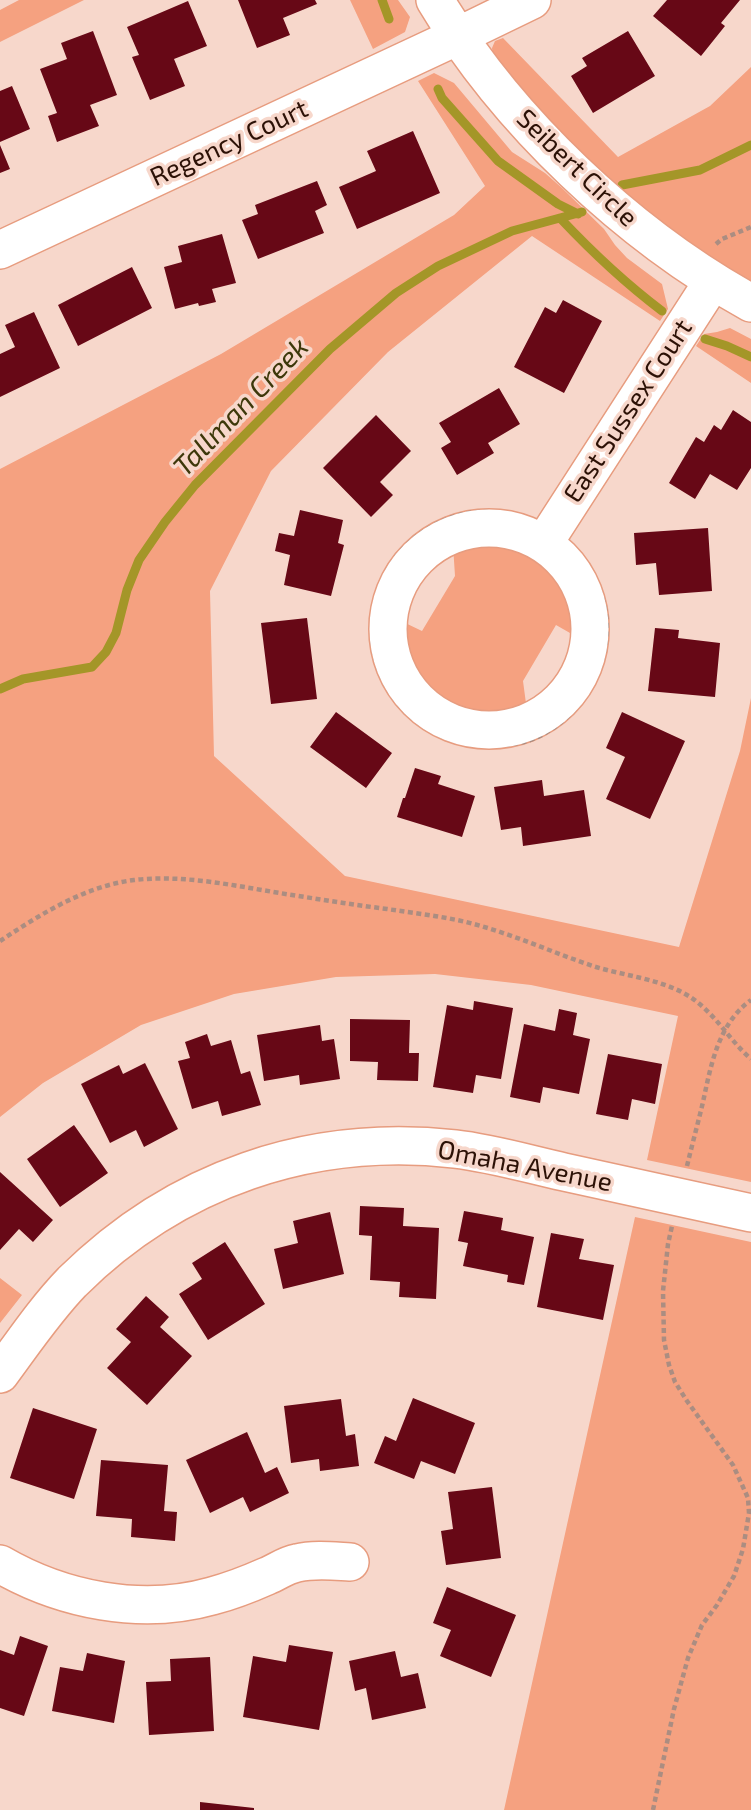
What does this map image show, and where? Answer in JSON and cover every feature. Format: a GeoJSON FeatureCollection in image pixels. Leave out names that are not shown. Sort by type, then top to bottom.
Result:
{"type":"FeatureCollection","features":[{"type":"Feature","properties":{"kind":"street","name":"Seibert Circle"},"geometry":{"type":"LineString","coordinates":[[435,0],[458,36],[526,121],[584,180],[668,251],[712,264],[751,303]]}},
{"type":"Feature","properties":{"kind":"street","name":"Regency Court"},"geometry":{"type":"LineString","coordinates":[[0,250],[532,0]]}},
{"type":"Feature","properties":{"kind":"street","name":"East Sussex Court"},"geometry":{"type":"LineString","coordinates":[[544,543],[712,264]]}},
{"type":"Feature","properties":{"kind":"street"},"geometry":{"type":"LineString","coordinates":[[496,527],[529,535],[544,543],[557,553],[578,579],[589,611],[589,644],[582,668],[570,690],[545,713],[516,727],[491,730],[466,728],[435,715],[422,705],[400,679],[389,648],[388,614],[392,597],[408,567],[432,544],[463,530],[496,527]]}},
{"type":"Feature","properties":{"kind":"street","name":"Omaha Avenue"},"geometry":{"type":"LineString","coordinates":[[0,1374],[71,1284],[103,1253],[139,1226],[187,1197],[226,1178],[303,1155],[347,1148],[394,1146],[457,1149],[751,1213]]}},
{"type":"Feature","properties":{"kind":"street"},"geometry":{"type":"LineString","coordinates":[[0,1564],[37,1583],[75,1595],[112,1603],[141,1604],[209,1597],[294,1563],[322,1560],[350,1562]]}},
{"type":"Feature","properties":{"kind":"path"},"geometry":{"type":"LineString","coordinates":[[712,264],[722,239],[751,227]]}},
{"type":"Feature","properties":{"kind":"path"},"geometry":{"type":"LineString","coordinates":[[0,941],[69,900],[98,888],[133,880],[196,880],[441,916],[501,932],[604,969],[674,987],[702,1005],[751,1059]]}},
{"type":"Feature","properties":{"kind":"path"},"geometry":{"type":"LineString","coordinates":[[686,1171],[713,1061],[725,1030],[751,1000]]}},
{"type":"Feature","properties":{"kind":"path"},"geometry":{"type":"LineString","coordinates":[[653,1810],[674,1709],[688,1658],[702,1625],[734,1576],[743,1549],[749,1513],[748,1498],[733,1465],[687,1401],[669,1365],[664,1340],[663,1290],[673,1222]]}},
{"type":"Feature","properties":{"kind":"shaded area"},"geometry":{"type":"Polygon","coordinates":[[[19,0],[84,0],[0,42],[0,10],[19,0]]]}},
{"type":"Feature","properties":{"kind":"shaded area"},"geometry":{"type":"Polygon","coordinates":[[[350,0],[398,0],[410,17],[405,32],[373,49],[350,0]]]}},
{"type":"Feature","properties":{"kind":"shaded area"},"geometry":{"type":"Polygon","coordinates":[[[503,38],[618,157],[710,106],[751,67],[751,284],[669,229],[588,159],[538,108],[493,55],[495,41],[503,38]]]}},
{"type":"Feature","properties":{"kind":"shaded area"},"geometry":{"type":"Polygon","coordinates":[[[434,73],[454,83],[512,152],[545,173],[604,229],[627,258],[662,284],[668,309],[660,321],[532,236],[388,352],[271,471],[210,591],[214,756],[345,876],[679,947],[740,751],[751,698],[751,1182],[647,1160],[678,1016],[531,985],[435,974],[336,977],[234,994],[141,1025],[43,1083],[0,1117],[0,469],[221,354],[454,215],[485,186],[418,81],[434,73]]]}},
{"type":"Feature","properties":{"kind":"shaded area"},"geometry":{"type":"Polygon","coordinates":[[[730,328],[751,339],[751,383],[696,346],[704,334],[730,328]]]}},
{"type":"Feature","properties":{"kind":"shaded area"},"geometry":{"type":"Polygon","coordinates":[[[488,535],[526,542],[547,558],[568,584],[575,598],[581,626],[577,637],[556,625],[523,681],[527,711],[490,719],[455,713],[425,694],[404,662],[397,636],[399,620],[422,631],[455,576],[453,545],[472,537],[488,535]]]}},
{"type":"Feature","properties":{"kind":"shaded area"},"geometry":{"type":"Polygon","coordinates":[[[635,1217],[751,1242],[751,1810],[504,1810],[635,1217]]]}},
{"type":"Feature","properties":{"kind":"shaded area"},"geometry":{"type":"Polygon","coordinates":[[[0,1278],[22,1295],[0,1323],[0,1278]]]}},
{"type":"Feature","properties":{"kind":"building"},"geometry":{"type":"Polygon","coordinates":[[[238,0],[315,0],[317,4],[283,18],[290,35],[257,48],[238,0]]]}},
{"type":"Feature","properties":{"kind":"building"},"geometry":{"type":"Polygon","coordinates":[[[667,0],[740,0],[721,23],[725,26],[701,56],[653,16],[667,0]]]}},
{"type":"Feature","properties":{"kind":"building"},"geometry":{"type":"Polygon","coordinates":[[[188,1],[207,46],[174,59],[185,86],[150,100],[132,57],[139,55],[127,27],[188,1]]]}},
{"type":"Feature","properties":{"kind":"building"},"geometry":{"type":"Polygon","coordinates":[[[93,31],[117,95],[90,105],[99,126],[57,142],[48,116],[57,113],[40,69],[67,59],[61,43],[93,31]]]}},
{"type":"Feature","properties":{"kind":"building"},"geometry":{"type":"Polygon","coordinates":[[[628,31],[655,76],[593,113],[571,76],[587,66],[582,58],[628,31]]]}},
{"type":"Feature","properties":{"kind":"building"},"geometry":{"type":"Polygon","coordinates":[[[12,86],[30,129],[0,142],[0,91],[12,86]]]}},
{"type":"Feature","properties":{"kind":"building"},"geometry":{"type":"Polygon","coordinates":[[[413,131],[440,193],[357,229],[339,187],[376,171],[367,151],[413,131]]]}},
{"type":"Feature","properties":{"kind":"building"},"geometry":{"type":"Polygon","coordinates":[[[0,145],[10,169],[0,173],[0,145]]]}},
{"type":"Feature","properties":{"kind":"building"},"geometry":{"type":"Polygon","coordinates":[[[317,181],[327,205],[315,211],[324,233],[258,259],[242,220],[258,214],[255,205],[317,181]]]}},
{"type":"Feature","properties":{"kind":"building"},"geometry":{"type":"Polygon","coordinates":[[[222,234],[236,283],[212,289],[216,302],[175,309],[164,267],[182,262],[178,246],[222,234]]]}},
{"type":"Feature","properties":{"kind":"building"},"geometry":{"type":"Polygon","coordinates":[[[132,267],[152,308],[78,346],[58,305],[132,267]]]}},
{"type":"Feature","properties":{"kind":"building"},"geometry":{"type":"Polygon","coordinates":[[[563,300],[602,321],[564,393],[514,367],[545,307],[556,313],[563,300]]]}},
{"type":"Feature","properties":{"kind":"building"},"geometry":{"type":"Polygon","coordinates":[[[34,312],[60,368],[0,397],[0,354],[15,347],[5,325],[34,312]]]}},
{"type":"Feature","properties":{"kind":"building"},"geometry":{"type":"Polygon","coordinates":[[[499,388],[520,424],[488,443],[494,453],[457,475],[441,448],[451,442],[439,423],[499,388]]]}},
{"type":"Feature","properties":{"kind":"building"},"geometry":{"type":"Polygon","coordinates":[[[733,410],[751,422],[751,468],[737,490],[710,474],[695,499],[669,483],[696,437],[704,442],[714,425],[721,430],[733,410]]]}},
{"type":"Feature","properties":{"kind":"building"},"geometry":{"type":"Polygon","coordinates":[[[376,415],[411,451],[380,482],[393,495],[371,517],[323,468],[376,415]]]}},
{"type":"Feature","properties":{"kind":"building"},"geometry":{"type":"Polygon","coordinates":[[[300,510],[343,520],[338,543],[344,545],[331,596],[284,585],[290,555],[275,551],[279,533],[294,536],[300,510]]]}},
{"type":"Feature","properties":{"kind":"building"},"geometry":{"type":"Polygon","coordinates":[[[708,528],[712,591],[659,595],[656,563],[636,565],[634,533],[708,528]]]}},
{"type":"Feature","properties":{"kind":"building"},"geometry":{"type":"Polygon","coordinates":[[[307,618],[317,699],[271,704],[261,623],[307,618]]]}},
{"type":"Feature","properties":{"kind":"building"},"geometry":{"type":"Polygon","coordinates":[[[655,628],[679,630],[678,638],[720,643],[715,697],[648,691],[655,628]]]}},
{"type":"Feature","properties":{"kind":"building"},"geometry":{"type":"Polygon","coordinates":[[[336,712],[392,753],[366,788],[310,747],[336,712]]]}},
{"type":"Feature","properties":{"kind":"building"},"geometry":{"type":"Polygon","coordinates":[[[622,712],[685,741],[650,819],[606,799],[625,757],[606,748],[622,712]]]}},
{"type":"Feature","properties":{"kind":"building"},"geometry":{"type":"Polygon","coordinates":[[[415,768],[441,776],[438,784],[475,796],[462,837],[397,817],[415,768]]]}},
{"type":"Feature","properties":{"kind":"building"},"geometry":{"type":"Polygon","coordinates":[[[542,780],[544,796],[584,790],[591,836],[523,846],[521,827],[501,830],[494,787],[542,780]]]}},
{"type":"Feature","properties":{"kind":"building"},"geometry":{"type":"Polygon","coordinates":[[[474,1001],[513,1008],[501,1079],[476,1075],[473,1093],[433,1087],[447,1005],[473,1010],[474,1001]]]}},
{"type":"Feature","properties":{"kind":"building"},"geometry":{"type":"Polygon","coordinates":[[[559,1009],[577,1013],[573,1035],[590,1039],[579,1094],[543,1087],[540,1103],[510,1097],[524,1024],[555,1031],[559,1009]]]}},
{"type":"Feature","properties":{"kind":"building"},"geometry":{"type":"Polygon","coordinates":[[[350,1019],[410,1020],[409,1053],[419,1053],[418,1081],[377,1080],[378,1062],[350,1061],[350,1019]]]}},
{"type":"Feature","properties":{"kind":"building"},"geometry":{"type":"Polygon","coordinates":[[[320,1025],[322,1041],[334,1039],[340,1079],[300,1085],[299,1075],[264,1081],[257,1035],[320,1025]]]}},
{"type":"Feature","properties":{"kind":"building"},"geometry":{"type":"Polygon","coordinates":[[[207,1034],[211,1046],[231,1040],[241,1074],[250,1071],[261,1105],[222,1116],[218,1101],[192,1109],[178,1061],[190,1058],[185,1042],[207,1034]]]}},
{"type":"Feature","properties":{"kind":"building"},"geometry":{"type":"Polygon","coordinates":[[[608,1054],[662,1064],[655,1104],[632,1099],[628,1120],[596,1114],[608,1054]]]}},
{"type":"Feature","properties":{"kind":"building"},"geometry":{"type":"Polygon","coordinates":[[[145,1063],[178,1129],[144,1147],[136,1130],[110,1143],[81,1084],[119,1065],[123,1074],[145,1063]]]}},
{"type":"Feature","properties":{"kind":"building"},"geometry":{"type":"Polygon","coordinates":[[[74,1125],[108,1173],[60,1207],[27,1159],[74,1125]]]}},
{"type":"Feature","properties":{"kind":"building"},"geometry":{"type":"Polygon","coordinates":[[[0,1172],[53,1220],[33,1242],[19,1229],[0,1250],[0,1172]]]}},
{"type":"Feature","properties":{"kind":"building"},"geometry":{"type":"Polygon","coordinates":[[[360,1206],[404,1208],[403,1226],[439,1228],[436,1299],[399,1297],[400,1282],[370,1280],[372,1236],[359,1235],[360,1206]]]}},
{"type":"Feature","properties":{"kind":"building"},"geometry":{"type":"Polygon","coordinates":[[[464,1211],[503,1218],[501,1230],[534,1237],[524,1285],[507,1282],[508,1275],[463,1266],[468,1243],[458,1241],[464,1211]]]}},
{"type":"Feature","properties":{"kind":"building"},"geometry":{"type":"Polygon","coordinates":[[[330,1212],[344,1274],[283,1289],[274,1249],[298,1243],[293,1221],[330,1212]]]}},
{"type":"Feature","properties":{"kind":"building"},"geometry":{"type":"Polygon","coordinates":[[[551,1233],[584,1239],[579,1259],[614,1265],[603,1320],[537,1307],[551,1233]]]}},
{"type":"Feature","properties":{"kind":"building"},"geometry":{"type":"Polygon","coordinates":[[[225,1242],[265,1304],[208,1340],[179,1294],[202,1279],[192,1263],[225,1242]]]}},
{"type":"Feature","properties":{"kind":"building"},"geometry":{"type":"Polygon","coordinates":[[[146,1296],[169,1317],[160,1327],[192,1356],[147,1405],[107,1368],[131,1342],[116,1329],[146,1296]]]}},
{"type":"Feature","properties":{"kind":"building"},"geometry":{"type":"Polygon","coordinates":[[[413,1398],[475,1423],[455,1474],[421,1461],[414,1479],[374,1463],[385,1436],[396,1441],[413,1398]]]}},
{"type":"Feature","properties":{"kind":"building"},"geometry":{"type":"Polygon","coordinates":[[[341,1399],[346,1436],[355,1434],[359,1466],[320,1471],[319,1459],[291,1463],[284,1406],[341,1399]]]}},
{"type":"Feature","properties":{"kind":"building"},"geometry":{"type":"Polygon","coordinates":[[[33,1408],[97,1429],[74,1499],[10,1478],[33,1408]]]}},
{"type":"Feature","properties":{"kind":"building"},"geometry":{"type":"Polygon","coordinates":[[[247,1432],[265,1473],[277,1467],[289,1493],[250,1512],[243,1497],[210,1513],[186,1460],[247,1432]]]}},
{"type":"Feature","properties":{"kind":"building"},"geometry":{"type":"Polygon","coordinates":[[[101,1460],[168,1465],[164,1511],[177,1512],[175,1541],[131,1537],[132,1519],[96,1516],[101,1460]]]}},
{"type":"Feature","properties":{"kind":"building"},"geometry":{"type":"Polygon","coordinates":[[[492,1487],[501,1558],[446,1565],[441,1531],[453,1529],[448,1492],[492,1487]]]}},
{"type":"Feature","properties":{"kind":"building"},"geometry":{"type":"Polygon","coordinates":[[[447,1587],[516,1615],[491,1677],[440,1656],[451,1630],[433,1623],[447,1587]]]}},
{"type":"Feature","properties":{"kind":"building"},"geometry":{"type":"Polygon","coordinates":[[[20,1636],[48,1646],[24,1716],[0,1708],[0,1650],[14,1655],[20,1636]]]}},
{"type":"Feature","properties":{"kind":"building"},"geometry":{"type":"Polygon","coordinates":[[[289,1645],[333,1652],[319,1730],[243,1717],[253,1656],[286,1662],[289,1645]]]}},
{"type":"Feature","properties":{"kind":"building"},"geometry":{"type":"Polygon","coordinates":[[[395,1651],[401,1677],[418,1673],[426,1708],[372,1720],[366,1688],[355,1691],[349,1661],[395,1651]]]}},
{"type":"Feature","properties":{"kind":"building"},"geometry":{"type":"Polygon","coordinates":[[[87,1653],[125,1661],[114,1723],[52,1711],[60,1667],[83,1671],[87,1653]]]}},
{"type":"Feature","properties":{"kind":"building"},"geometry":{"type":"Polygon","coordinates":[[[210,1657],[214,1731],[149,1735],[146,1682],[171,1681],[170,1659],[210,1657]]]}},
{"type":"Feature","properties":{"kind":"building"},"geometry":{"type":"Polygon","coordinates":[[[200,1802],[254,1808],[254,1810],[200,1810],[200,1802]]]}},
{"type":"Feature","properties":{"kind":"waterway"},"geometry":{"type":"LineString","coordinates":[[382,0],[389,19]]}},
{"type":"Feature","properties":{"kind":"waterway"},"geometry":{"type":"LineString","coordinates":[[438,89],[442,98],[498,161],[558,204],[578,214]]}},
{"type":"Feature","properties":{"kind":"waterway","name":"Tallman Creek"},"geometry":{"type":"LineString","coordinates":[[622,185],[700,170],[751,145]]}},
{"type":"Feature","properties":{"kind":"waterway","name":"Tallman Creek"},"geometry":{"type":"LineString","coordinates":[[0,689],[23,679],[92,667],[106,652],[116,633],[127,590],[139,560],[195,485],[330,349],[396,293],[438,266],[512,231],[582,212]]}},
{"type":"Feature","properties":{"kind":"waterway"},"geometry":{"type":"LineString","coordinates":[[560,218],[609,267],[662,311]]}},
{"type":"Feature","properties":{"kind":"waterway"},"geometry":{"type":"LineString","coordinates":[[705,339],[751,357]]}}]}
